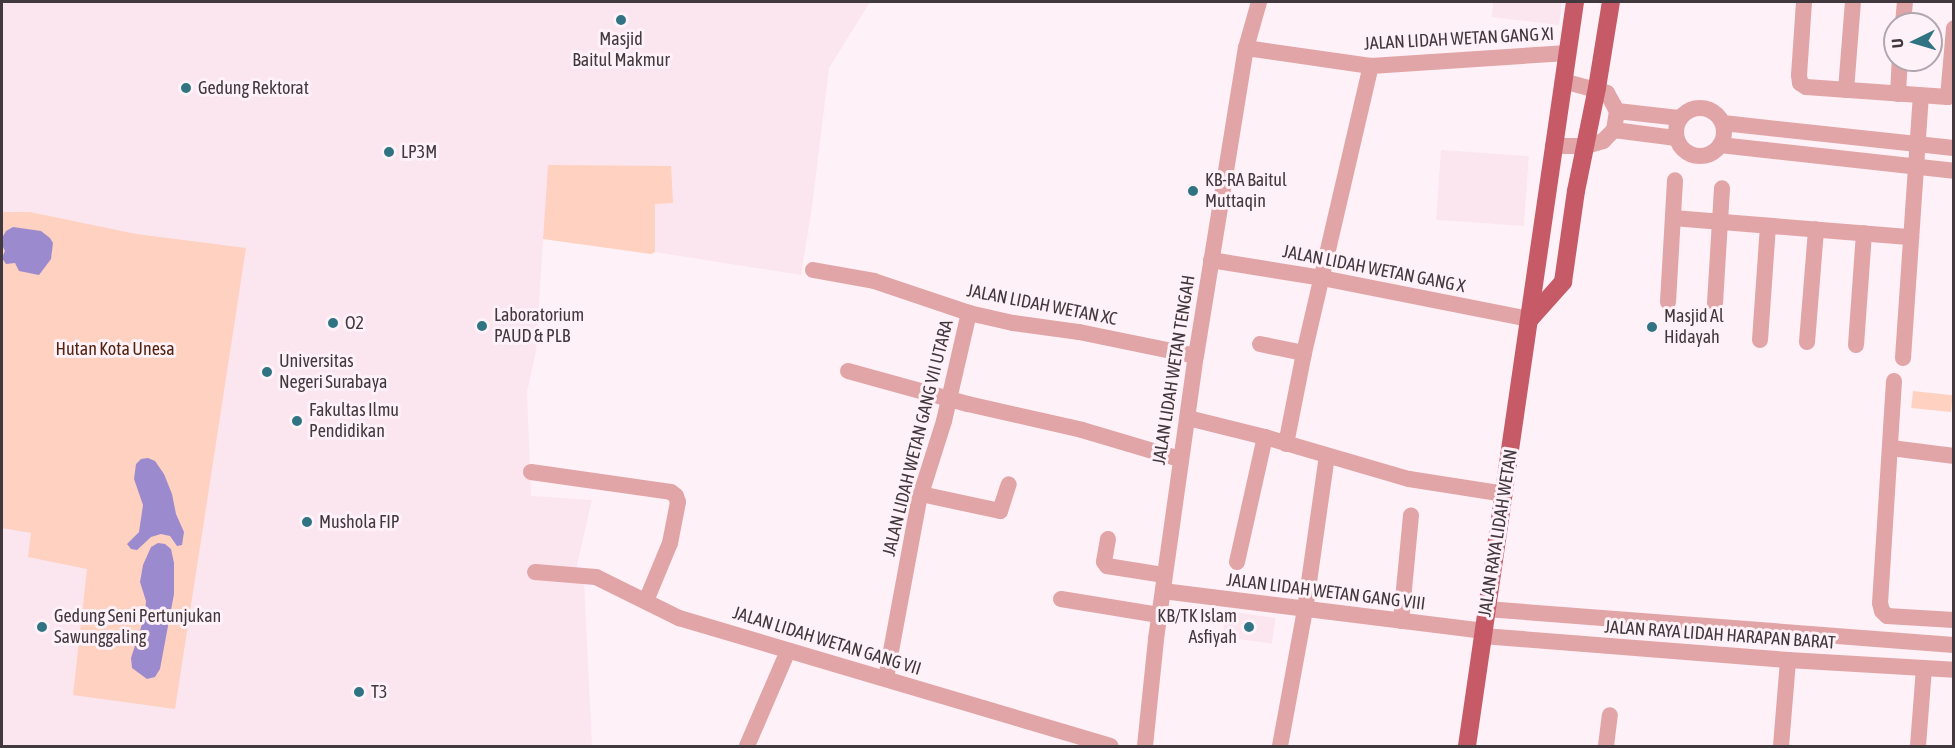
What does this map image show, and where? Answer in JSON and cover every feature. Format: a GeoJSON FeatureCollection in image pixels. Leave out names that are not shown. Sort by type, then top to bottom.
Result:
{"type":"FeatureCollection","features":[{"type":"Feature","properties":{"kind":"main road","name":"JALAN RAYA LIDAH WETAN"},"geometry":{"type":"LineString","coordinates":[[1467,747],[1575,2]]}},
{"type":"Feature","properties":{"kind":"main road"},"geometry":{"type":"LineString","coordinates":[[1530,319],[1563,282],[1576,191],[1587,146],[1611,2]]}},
{"type":"Feature","properties":{"kind":"street","name":"JALAN LIDAH WETAN TENGAH"},"geometry":{"type":"LineString","coordinates":[[1145,747],[1180,459],[1246,48],[1259,2]]}},
{"type":"Feature","properties":{"kind":"street"},"geometry":{"type":"LineString","coordinates":[[1804,2],[1800,83],[1806,87],[1948,97],[1953,28]]}},
{"type":"Feature","properties":{"kind":"street"},"geometry":{"type":"LineString","coordinates":[[1846,90],[1853,2]]}},
{"type":"Feature","properties":{"kind":"street","name":"JALAN LIDAH WETAN GANG XI"},"geometry":{"type":"LineString","coordinates":[[1246,48],[1371,66],[1568,53]]}},
{"type":"Feature","properties":{"kind":"street"},"geometry":{"type":"LineString","coordinates":[[1287,444],[1304,353],[1371,66]]}},
{"type":"Feature","properties":{"kind":"street"},"geometry":{"type":"LineString","coordinates":[[1898,94],[1899,72]]}},
{"type":"Feature","properties":{"kind":"street"},"geometry":{"type":"LineString","coordinates":[[1553,146],[1587,146],[1604,141],[1614,130],[1617,111],[1607,93],[1597,88],[1563,81]]}},
{"type":"Feature","properties":{"kind":"street"},"geometry":{"type":"LineString","coordinates":[[1903,358],[1921,96]]}},
{"type":"Feature","properties":{"kind":"street"},"geometry":{"type":"LineString","coordinates":[[1697,107],[1708,108],[1717,114],[1723,123],[1724,135],[1720,145],[1705,156],[1687,153],[1676,138],[1678,118],[1686,110],[1697,107]]}},
{"type":"Feature","properties":{"kind":"street"},"geometry":{"type":"LineString","coordinates":[[1617,111],[1678,118]]}},
{"type":"Feature","properties":{"kind":"street"},"geometry":{"type":"LineString","coordinates":[[1723,123],[1953,148]]}},
{"type":"Feature","properties":{"kind":"street"},"geometry":{"type":"LineString","coordinates":[[1614,130],[1676,138]]}},
{"type":"Feature","properties":{"kind":"street"},"geometry":{"type":"LineString","coordinates":[[1720,145],[1953,171]]}},
{"type":"Feature","properties":{"kind":"street"},"geometry":{"type":"LineString","coordinates":[[1668,302],[1675,180]]}},
{"type":"Feature","properties":{"kind":"street"},"geometry":{"type":"LineString","coordinates":[[1715,303],[1722,188]]}},
{"type":"Feature","properties":{"kind":"street"},"geometry":{"type":"LineString","coordinates":[[1673,218],[1911,237]]}},
{"type":"Feature","properties":{"kind":"street"},"geometry":{"type":"LineString","coordinates":[[1760,340],[1768,226]]}},
{"type":"Feature","properties":{"kind":"street"},"geometry":{"type":"LineString","coordinates":[[1807,342],[1816,230]]}},
{"type":"Feature","properties":{"kind":"street"},"geometry":{"type":"LineString","coordinates":[[1856,345],[1864,233]]}},
{"type":"Feature","properties":{"kind":"street","name":"JALAN LIDAH WETAN GANG X"},"geometry":{"type":"LineString","coordinates":[[1211,260],[1322,278],[1530,319]]}},
{"type":"Feature","properties":{"kind":"street","name":"JALAN LIDAH WETAN XC"},"geometry":{"type":"LineString","coordinates":[[813,270],[874,281],[969,313],[1196,356]]}},
{"type":"Feature","properties":{"kind":"street","name":"JALAN LIDAH WETAN GANG VII UTARA"},"geometry":{"type":"LineString","coordinates":[[886,678],[921,494],[949,399],[969,313]]}},
{"type":"Feature","properties":{"kind":"street"},"geometry":{"type":"LineString","coordinates":[[1260,344],[1304,353]]}},
{"type":"Feature","properties":{"kind":"street"},"geometry":{"type":"LineString","coordinates":[[848,371],[949,399],[1082,430],[1180,459]]}},
{"type":"Feature","properties":{"kind":"street"},"geometry":{"type":"LineString","coordinates":[[1894,381],[1880,603],[1882,611],[1887,615],[1953,620]]}},
{"type":"Feature","properties":{"kind":"street"},"geometry":{"type":"LineString","coordinates":[[1188,418],[1265,437],[1410,479],[1504,494]]}},
{"type":"Feature","properties":{"kind":"street"},"geometry":{"type":"LineString","coordinates":[[1237,562],[1265,437]]}},
{"type":"Feature","properties":{"kind":"street"},"geometry":{"type":"LineString","coordinates":[[1891,448],[1953,456]]}},
{"type":"Feature","properties":{"kind":"street"},"geometry":{"type":"LineString","coordinates":[[1280,747],[1305,610],[1328,456]]}},
{"type":"Feature","properties":{"kind":"street"},"geometry":{"type":"LineString","coordinates":[[531,472],[670,492],[676,496],[678,502],[670,543],[646,601]]}},
{"type":"Feature","properties":{"kind":"street"},"geometry":{"type":"LineString","coordinates":[[921,494],[1000,512],[1009,484]]}},
{"type":"Feature","properties":{"kind":"street"},"geometry":{"type":"LineString","coordinates":[[1401,621],[1412,514]]}},
{"type":"Feature","properties":{"kind":"street","name":"JALAN LIDAH WETAN GANG VIII"},"geometry":{"type":"LineString","coordinates":[[1108,539],[1104,562],[1107,566],[1164,583],[1305,610],[1483,633]]}},
{"type":"Feature","properties":{"kind":"street","name":"JALAN LIDAH WETAN GANG VII"},"geometry":{"type":"LineString","coordinates":[[535,572],[596,577],[679,618],[846,669],[886,678],[1110,747]]}},
{"type":"Feature","properties":{"kind":"street"},"geometry":{"type":"LineString","coordinates":[[1061,599],[1160,615]]}},
{"type":"Feature","properties":{"kind":"street","name":"JALAN RAYA LIDAH HARAPAN BARAT"},"geometry":{"type":"LineString","coordinates":[[1486,609],[1953,645]]}},
{"type":"Feature","properties":{"kind":"street"},"geometry":{"type":"LineString","coordinates":[[1521,639],[1524,612]]}},
{"type":"Feature","properties":{"kind":"street"},"geometry":{"type":"LineString","coordinates":[[1712,654],[1713,627]]}},
{"type":"Feature","properties":{"kind":"street"},"geometry":{"type":"LineString","coordinates":[[1734,656],[1735,630]]}},
{"type":"Feature","properties":{"kind":"street","name":"JALAN RAYA LIDAH HARAPAN BARAT"},"geometry":{"type":"LineString","coordinates":[[1483,633],[1521,639],[1734,656],[1953,670]]}},
{"type":"Feature","properties":{"kind":"street"},"geometry":{"type":"LineString","coordinates":[[747,747],[788,651]]}},
{"type":"Feature","properties":{"kind":"street"},"geometry":{"type":"LineString","coordinates":[[1781,747],[1788,660]]}},
{"type":"Feature","properties":{"kind":"street"},"geometry":{"type":"LineString","coordinates":[[1918,747],[1924,668]]}},
{"type":"Feature","properties":{"kind":"street"},"geometry":{"type":"LineString","coordinates":[[1606,747],[1610,715]]}},
{"type":"Feature","properties":{"kind":"shaded area","name":"Universitas Negeri Surabaya"},"geometry":{"type":"Polygon","coordinates":[[[2,2],[870,2],[829,68],[801,275],[655,252],[655,203],[548,165],[536,351],[527,392],[531,496],[592,500],[574,578],[584,581],[592,746],[2,746],[2,2]]]}},
{"type":"Feature","properties":{"kind":"shaded area"},"geometry":{"type":"Polygon","coordinates":[[[1493,2],[1562,2],[1559,25],[1492,17],[1493,2]]]}},
{"type":"Feature","properties":{"kind":"shaded area"},"geometry":{"type":"Polygon","coordinates":[[[1441,150],[1529,156],[1524,226],[1436,220],[1441,150]]]}},
{"type":"Feature","properties":{"kind":"shaded area"},"geometry":{"type":"Polygon","coordinates":[[[13,227],[41,231],[53,243],[51,259],[39,275],[19,271],[15,263],[6,264],[2,258],[5,251],[2,238],[6,231],[13,227]]]}},
{"type":"Feature","properties":{"kind":"shaded area"},"geometry":{"type":"Polygon","coordinates":[[[148,458],[155,461],[164,474],[172,494],[176,514],[184,532],[182,545],[177,546],[170,536],[161,534],[151,537],[137,550],[131,549],[127,544],[139,532],[143,505],[134,479],[136,464],[141,459],[148,458]]]}},
{"type":"Feature","properties":{"kind":"shaded area"},"geometry":{"type":"Polygon","coordinates":[[[158,543],[165,544],[171,549],[174,563],[174,594],[160,669],[155,677],[147,679],[132,668],[131,658],[145,615],[146,601],[140,582],[143,565],[151,547],[158,543]]]}},
{"type":"Feature","properties":{"kind":"shaded area","name":"KB/TK Islam Asfiyah"},"geometry":{"type":"Polygon","coordinates":[[[1226,611],[1276,618],[1272,644],[1222,637],[1226,611]]]}},
{"type":"Feature","properties":{"kind":"green space"},"geometry":{"type":"Polygon","coordinates":[[[548,165],[671,166],[673,203],[655,204],[655,252],[651,254],[543,239],[548,165]]]}},
{"type":"Feature","properties":{"kind":"green space","name":"Hutan Kota Unesa"},"geometry":{"type":"Polygon","coordinates":[[[2,212],[30,212],[136,234],[246,248],[175,709],[73,695],[87,569],[28,557],[31,533],[2,528],[2,212]]]}},
{"type":"Feature","properties":{"kind":"green space"},"geometry":{"type":"Polygon","coordinates":[[[1913,391],[1953,395],[1951,412],[1911,408],[1913,391]]]}},
{"type":"Feature","properties":{"kind":"place","name":"Masjid Baitul Makmur"},"geometry":{"type":"Point","coordinates":[621,20]}},
{"type":"Feature","properties":{"kind":"place","name":"Gedung Rektorat"},"geometry":{"type":"Point","coordinates":[186,88]}},
{"type":"Feature","properties":{"kind":"place","name":"LP3M"},"geometry":{"type":"Point","coordinates":[389,152]}},
{"type":"Feature","properties":{"kind":"place","name":"KB-RA Baitul Muttaqin"},"geometry":{"type":"Point","coordinates":[1193,191]}},
{"type":"Feature","properties":{"kind":"place","name":"O2"},"geometry":{"type":"Point","coordinates":[333,323]}},
{"type":"Feature","properties":{"kind":"place","name":"Laboratorium PAUD & PLB"},"geometry":{"type":"Point","coordinates":[482,326]}},
{"type":"Feature","properties":{"kind":"place","name":"Masjid Al Hidayah"},"geometry":{"type":"Point","coordinates":[1652,327]}},
{"type":"Feature","properties":{"kind":"place","name":"Universitas Negeri Surabaya"},"geometry":{"type":"Point","coordinates":[267,372]}},
{"type":"Feature","properties":{"kind":"place","name":"Fakultas Ilmu Pendidikan"},"geometry":{"type":"Point","coordinates":[297,421]}},
{"type":"Feature","properties":{"kind":"place","name":"Mushola FIP"},"geometry":{"type":"Point","coordinates":[307,522]}},
{"type":"Feature","properties":{"kind":"place","name":"Gedung Seni Pertunjukan Sawunggaling"},"geometry":{"type":"Point","coordinates":[42,627]}},
{"type":"Feature","properties":{"kind":"place","name":"KB/TK Islam Asfiyah"},"geometry":{"type":"Point","coordinates":[1249,627]}},
{"type":"Feature","properties":{"kind":"place","name":"T3"},"geometry":{"type":"Point","coordinates":[359,692]}}]}
